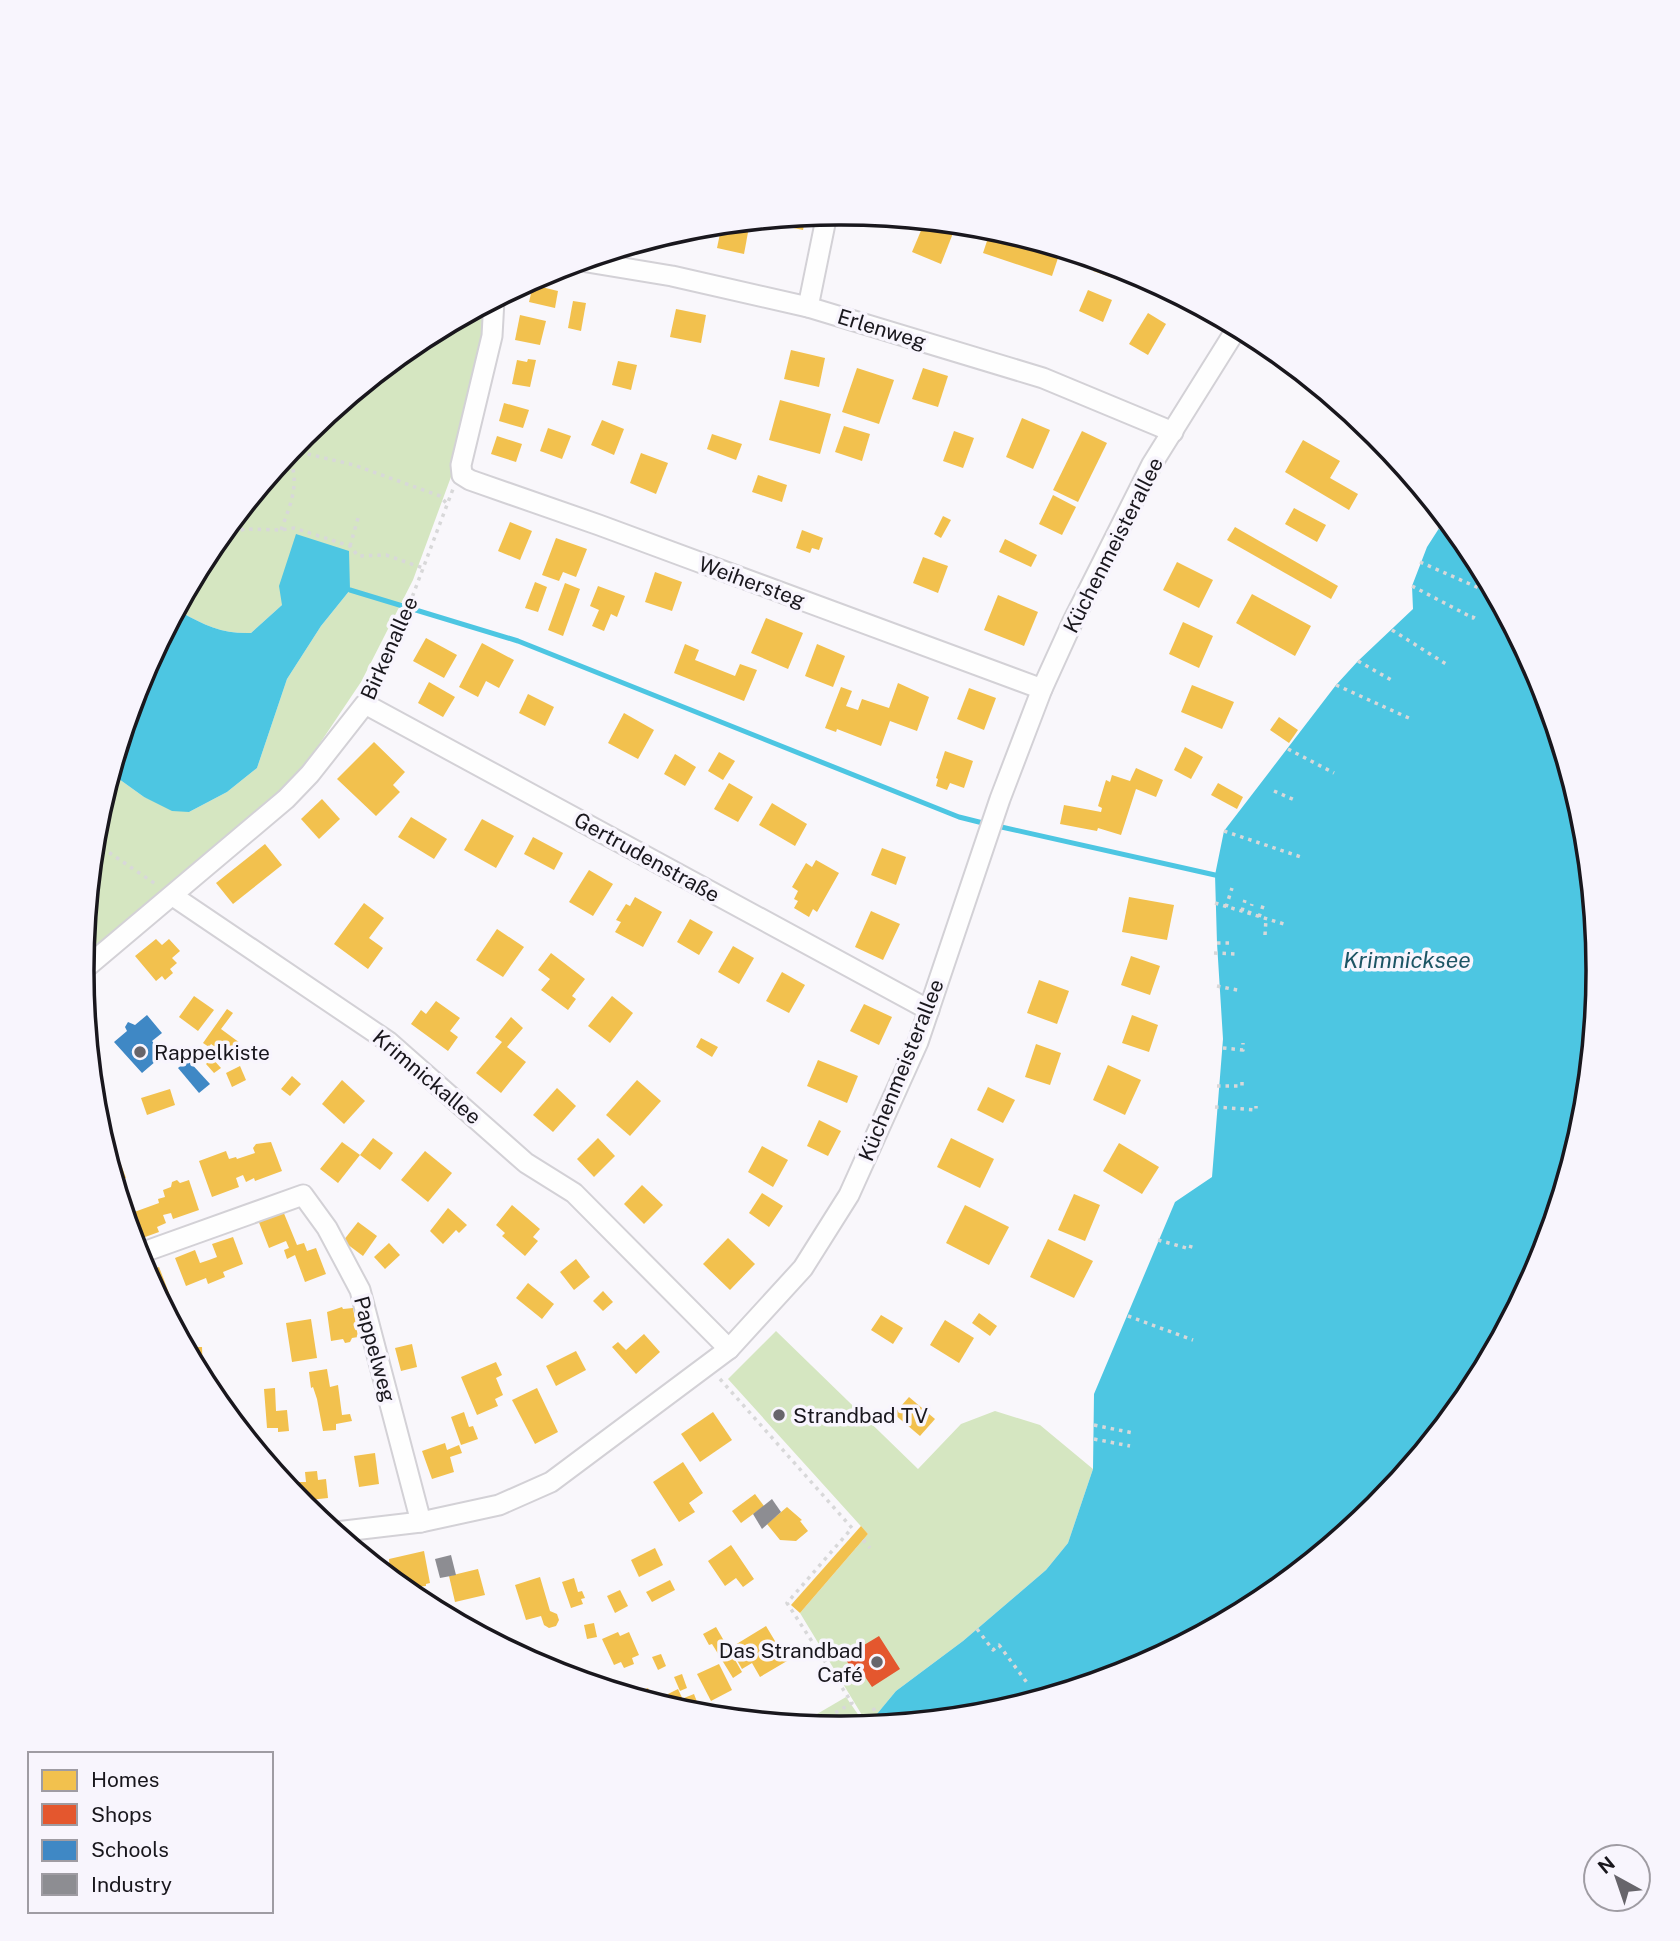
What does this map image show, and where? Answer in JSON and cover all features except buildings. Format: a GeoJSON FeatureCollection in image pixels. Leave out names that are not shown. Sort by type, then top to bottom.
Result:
{"type":"FeatureCollection","features":[{"type":"Feature","properties":{"kind":"street"},"geometry":{"type":"LineString","coordinates":[[808,307],[825,226]]}},
{"type":"Feature","properties":{"kind":"street","name":"Erlenweg"},"geometry":{"type":"LineString","coordinates":[[602,264],[672,276],[808,307],[1043,378],[1173,432]]}},
{"type":"Feature","properties":{"kind":"street"},"geometry":{"type":"LineString","coordinates":[[457,483],[492,336],[493,311]]}},
{"type":"Feature","properties":{"kind":"street","name":"Küchenmeisterallee"},"geometry":{"type":"LineString","coordinates":[[348,1531],[421,1522],[499,1505],[551,1482],[729,1349],[803,1268],[849,1195],[918,1042],[1000,799],[1042,689],[1152,464],[1232,337]]}},
{"type":"Feature","properties":{"kind":"street","name":"Weihersteg"},"geometry":{"type":"LineString","coordinates":[[457,483],[470,480],[599,525],[1042,689]]}},
{"type":"Feature","properties":{"kind":"street","name":"Birkenallee"},"geometry":{"type":"LineString","coordinates":[[94,961],[286,799],[310,774],[365,704]]}},
{"type":"Feature","properties":{"kind":"street","name":"Gertrudenstraße"},"geometry":{"type":"LineString","coordinates":[[365,704],[929,1010]]}},
{"type":"Feature","properties":{"kind":"street","name":"Krimnickallee"},"geometry":{"type":"LineString","coordinates":[[173,896],[389,1041],[526,1163],[574,1193],[729,1349]]}},
{"type":"Feature","properties":{"kind":"street","name":"Pappelweg"},"geometry":{"type":"LineString","coordinates":[[149,1250],[303,1195],[327,1228],[360,1290],[421,1522]]}},
{"type":"Feature","properties":{"kind":"path"},"geometry":{"type":"LineString","coordinates":[[304,453],[354,465],[440,496],[447,504]]}},
{"type":"Feature","properties":{"kind":"path"},"geometry":{"type":"LineString","coordinates":[[281,530],[293,500],[295,470],[293,465]]}},
{"type":"Feature","properties":{"kind":"path"},"geometry":{"type":"LineString","coordinates":[[440,496],[457,483]]}},
{"type":"Feature","properties":{"kind":"path","name":"Birkenallee"},"geometry":{"type":"LineString","coordinates":[[365,704],[368,687],[402,624],[457,483]]}},
{"type":"Feature","properties":{"kind":"path"},"geometry":{"type":"LineString","coordinates":[[350,546],[358,518]]}},
{"type":"Feature","properties":{"kind":"path"},"geometry":{"type":"LineString","coordinates":[[240,529],[295,528],[350,546],[358,556],[386,555],[423,568]]}},
{"type":"Feature","properties":{"kind":"path"},"geometry":{"type":"LineString","coordinates":[[1420,562],[1480,589]]}},
{"type":"Feature","properties":{"kind":"path"},"geometry":{"type":"LineString","coordinates":[[1412,586],[1473,618],[1475,614]]}},
{"type":"Feature","properties":{"kind":"path"},"geometry":{"type":"LineString","coordinates":[[1392,630],[1446,664]]}},
{"type":"Feature","properties":{"kind":"path"},"geometry":{"type":"LineString","coordinates":[[1358,661],[1393,681]]}},
{"type":"Feature","properties":{"kind":"path"},"geometry":{"type":"LineString","coordinates":[[1336,685],[1411,719]]}},
{"type":"Feature","properties":{"kind":"path"},"geometry":{"type":"LineString","coordinates":[[1288,749],[1334,773]]}},
{"type":"Feature","properties":{"kind":"path"},"geometry":{"type":"LineString","coordinates":[[1273,791],[1297,801]]}},
{"type":"Feature","properties":{"kind":"path"},"geometry":{"type":"LineString","coordinates":[[1224,831],[1301,857]]}},
{"type":"Feature","properties":{"kind":"path"},"geometry":{"type":"LineString","coordinates":[[105,850],[173,896]]}},
{"type":"Feature","properties":{"kind":"path"},"geometry":{"type":"LineString","coordinates":[[1226,907],[1232,888]]}},
{"type":"Feature","properties":{"kind":"path"},"geometry":{"type":"LineString","coordinates":[[1241,911],[1245,900]]}},
{"type":"Feature","properties":{"kind":"path"},"geometry":{"type":"LineString","coordinates":[[1259,917],[1264,903]]}},
{"type":"Feature","properties":{"kind":"path"},"geometry":{"type":"LineString","coordinates":[[1215,904],[1284,924]]}},
{"type":"Feature","properties":{"kind":"path"},"geometry":{"type":"LineString","coordinates":[[1249,914],[1252,904]]}},
{"type":"Feature","properties":{"kind":"path"},"geometry":{"type":"LineString","coordinates":[[1265,935],[1266,919]]}},
{"type":"Feature","properties":{"kind":"path"},"geometry":{"type":"LineString","coordinates":[[1217,943],[1233,943]]}},
{"type":"Feature","properties":{"kind":"path"},"geometry":{"type":"LineString","coordinates":[[1214,953],[1237,954]]}},
{"type":"Feature","properties":{"kind":"path"},"geometry":{"type":"LineString","coordinates":[[1217,986],[1242,991]]}},
{"type":"Feature","properties":{"kind":"path"},"geometry":{"type":"LineString","coordinates":[[1223,1048],[1243,1050],[1243,1043]]}},
{"type":"Feature","properties":{"kind":"path"},"geometry":{"type":"LineString","coordinates":[[1217,1086],[1242,1086],[1242,1081]]}},
{"type":"Feature","properties":{"kind":"path"},"geometry":{"type":"LineString","coordinates":[[1215,1107],[1256,1110],[1256,1106]]}},
{"type":"Feature","properties":{"kind":"path"},"geometry":{"type":"LineString","coordinates":[[1158,1240],[1191,1249],[1192,1242]]}},
{"type":"Feature","properties":{"kind":"path"},"geometry":{"type":"LineString","coordinates":[[1128,1316],[1194,1340]]}},
{"type":"Feature","properties":{"kind":"path"},"geometry":{"type":"LineString","coordinates":[[708,1366],[854,1530],[787,1602],[852,1703],[831,1716]]}},
{"type":"Feature","properties":{"kind":"path"},"geometry":{"type":"LineString","coordinates":[[1094,1425],[1133,1433]]}},
{"type":"Feature","properties":{"kind":"path"},"geometry":{"type":"LineString","coordinates":[[1094,1438],[1130,1446]]}},
{"type":"Feature","properties":{"kind":"path"},"geometry":{"type":"LineString","coordinates":[[863,1540],[870,1548]]}},
{"type":"Feature","properties":{"kind":"path"},"geometry":{"type":"LineString","coordinates":[[976,1629],[993,1650],[999,1644],[1028,1684]]}},
{"type":"Feature","properties":{"kind":"path"},"geometry":{"type":"LineString","coordinates":[[873,1708],[877,1714]]}},
{"type":"Feature","properties":{"kind":"green space"},"geometry":{"type":"Polygon","coordinates":[[[487,315],[455,466],[413,580],[361,682],[296,779],[95,948],[101,873],[120,779],[144,797],[189,812],[227,792],[257,768],[287,679],[321,626],[350,590],[282,605],[251,633],[232,632],[185,614],[220,556],[280,479],[313,443],[386,379],[487,315]]]}},
{"type":"Feature","properties":{"kind":"green space"},"geometry":{"type":"Polygon","coordinates":[[[776,1331],[918,1469],[961,1424],[995,1411],[1040,1425],[1093,1469],[1068,1543],[1046,1570],[963,1641],[896,1691],[877,1715],[862,1715],[800,1613],[868,1534],[728,1379],[776,1331]]]}},
{"type":"Feature","properties":{"kind":"green space"},"geometry":{"type":"Polygon","coordinates":[[[846,1697],[859,1715],[840,1716],[815,1715],[846,1697]]]}},
{"type":"Feature","properties":{"kind":"water","name":"Krimnicksee"},"geometry":{"type":"Polygon","coordinates":[[[1439,528],[1486,598],[1509,641],[1546,731],[1571,825],[1579,873],[1586,970],[1579,1068],[1571,1116],[1546,1210],[1509,1300],[1460,1385],[1400,1462],[1332,1531],[1254,1590],[1170,1639],[1080,1676],[985,1702],[937,1710],[877,1715],[896,1691],[963,1641],[1046,1570],[1068,1543],[1093,1469],[1094,1394],[1175,1202],[1212,1177],[1223,1039],[1215,875],[1224,831],[1336,685],[1413,609],[1412,586],[1427,547],[1439,528]]]}},
{"type":"Feature","properties":{"kind":"water"},"geometry":{"type":"Polygon","coordinates":[[[296,534],[349,551],[350,590],[321,626],[287,679],[257,768],[227,792],[189,812],[172,811],[144,797],[120,779],[151,685],[185,614],[223,630],[251,633],[282,605],[279,586],[296,534]]]}},
{"type":"Feature","properties":{"kind":"waterway"},"geometry":{"type":"LineString","coordinates":[[350,590],[518,641],[959,817],[987,824]]}},
{"type":"Feature","properties":{"kind":"waterway"},"geometry":{"type":"LineString","coordinates":[[997,826],[1215,875]]}},
{"type":"Feature","properties":{"kind":"place","name":"Rappelkiste"},"geometry":{"type":"Point","coordinates":[140,1052]}},
{"type":"Feature","properties":{"kind":"place","name":"Strandbad TV"},"geometry":{"type":"Point","coordinates":[779,1415]}},
{"type":"Feature","properties":{"kind":"place","name":"Das Strandbad Café"},"geometry":{"type":"Point","coordinates":[877,1662]}}]}
